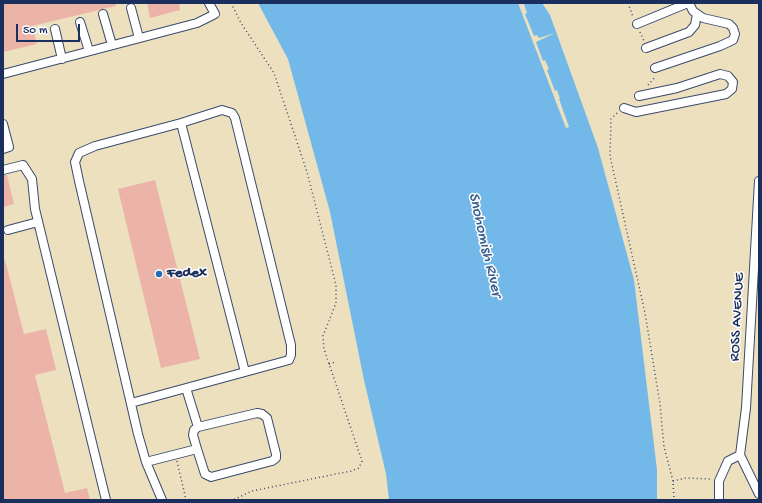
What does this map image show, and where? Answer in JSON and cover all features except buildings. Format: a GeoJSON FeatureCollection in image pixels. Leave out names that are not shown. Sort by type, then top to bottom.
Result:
{"type":"FeatureCollection","features":[{"type":"Feature","properties":{"kind":"street"},"geometry":{"type":"LineString","coordinates":[[3,74],[197,23],[215,14],[209,3]]}},
{"type":"Feature","properties":{"kind":"street"},"geometry":{"type":"LineString","coordinates":[[636,24],[688,3],[693,11],[703,18],[723,21],[733,28],[735,34],[733,40],[720,46],[655,68]]}},
{"type":"Feature","properties":{"kind":"street"},"geometry":{"type":"LineString","coordinates":[[131,8],[139,38]]}},
{"type":"Feature","properties":{"kind":"street"},"geometry":{"type":"LineString","coordinates":[[103,14],[112,45]]}},
{"type":"Feature","properties":{"kind":"street"},"geometry":{"type":"LineString","coordinates":[[646,48],[689,32],[695,26],[697,14]]}},
{"type":"Feature","properties":{"kind":"street"},"geometry":{"type":"LineString","coordinates":[[80,22],[89,51]]}},
{"type":"Feature","properties":{"kind":"street"},"geometry":{"type":"LineString","coordinates":[[55,29],[62,58]]}},
{"type":"Feature","properties":{"kind":"street"},"geometry":{"type":"LineString","coordinates":[[624,108],[636,112],[726,94],[732,89],[733,82],[728,76],[720,74],[677,88],[639,96]]}},
{"type":"Feature","properties":{"kind":"street"},"geometry":{"type":"LineString","coordinates":[[131,403],[289,360],[292,355],[235,118],[232,113],[222,110],[181,123],[95,146],[79,153],[75,162],[131,403],[146,462],[162,500]]}},
{"type":"Feature","properties":{"kind":"street"},"geometry":{"type":"LineString","coordinates":[[181,123],[245,372]]}},
{"type":"Feature","properties":{"kind":"street"},"geometry":{"type":"LineString","coordinates":[[3,124],[9,147],[3,149]]}},
{"type":"Feature","properties":{"kind":"street"},"geometry":{"type":"LineString","coordinates":[[3,170],[22,165],[32,179],[35,209],[106,500]]}},
{"type":"Feature","properties":{"kind":"street","name":"ROSS AVENUE"},"geometry":{"type":"LineString","coordinates":[[740,455],[746,408],[759,181]]}},
{"type":"Feature","properties":{"kind":"street"},"geometry":{"type":"LineString","coordinates":[[8,230],[38,222]]}},
{"type":"Feature","properties":{"kind":"street"},"geometry":{"type":"LineString","coordinates":[[186,388],[198,427]]}},
{"type":"Feature","properties":{"kind":"street"},"geometry":{"type":"LineString","coordinates":[[256,413],[262,414],[267,418],[276,458],[272,461],[211,477],[205,474],[197,449],[193,435],[194,430],[198,427],[256,413]]}},
{"type":"Feature","properties":{"kind":"street"},"geometry":{"type":"LineString","coordinates":[[146,462],[197,449]]}},
{"type":"Feature","properties":{"kind":"street"},"geometry":{"type":"LineString","coordinates":[[719,500],[720,480],[728,461],[740,455],[759,494]]}},
{"type":"Feature","properties":{"kind":"path"},"geometry":{"type":"LineString","coordinates":[[231,3],[241,23],[274,73],[307,172],[336,285],[336,303],[323,336],[324,349],[362,461],[359,468],[351,471],[252,491],[233,500]]}},
{"type":"Feature","properties":{"kind":"path"},"geometry":{"type":"LineString","coordinates":[[628,3],[646,48]]}},
{"type":"Feature","properties":{"kind":"path"},"geometry":{"type":"LineString","coordinates":[[648,85],[657,73],[655,68]]}},
{"type":"Feature","properties":{"kind":"path"},"geometry":{"type":"LineString","coordinates":[[624,108],[611,119],[610,156],[645,314],[656,376],[664,447],[673,481],[674,500]]}},
{"type":"Feature","properties":{"kind":"path"},"geometry":{"type":"LineString","coordinates":[[329,364],[335,362]]}},
{"type":"Feature","properties":{"kind":"path"},"geometry":{"type":"LineString","coordinates":[[175,455],[186,500]]}},
{"type":"Feature","properties":{"kind":"path"},"geometry":{"type":"LineString","coordinates":[[673,481],[686,478],[720,480]]}},
{"type":"Feature","properties":{"kind":"water","name":"Snohomish River"},"geometry":{"type":"Polygon","coordinates":[[[258,3],[542,3],[550,15],[598,148],[634,280],[657,470],[657,500],[389,500],[386,474],[364,380],[330,212],[288,59],[258,3]]]}},
{"type":"Feature","properties":{"kind":"pier"},"geometry":{"type":"Polygon","coordinates":[[[518,3],[524,4],[527,13],[525,14],[534,36],[537,35],[539,38],[555,33],[536,42],[543,61],[545,60],[549,69],[547,70],[555,91],[557,90],[569,127],[566,128],[518,3]]]}},
{"type":"Feature","properties":{"kind":"place","name":"Fedex"},"geometry":{"type":"Point","coordinates":[159,274]}}]}
